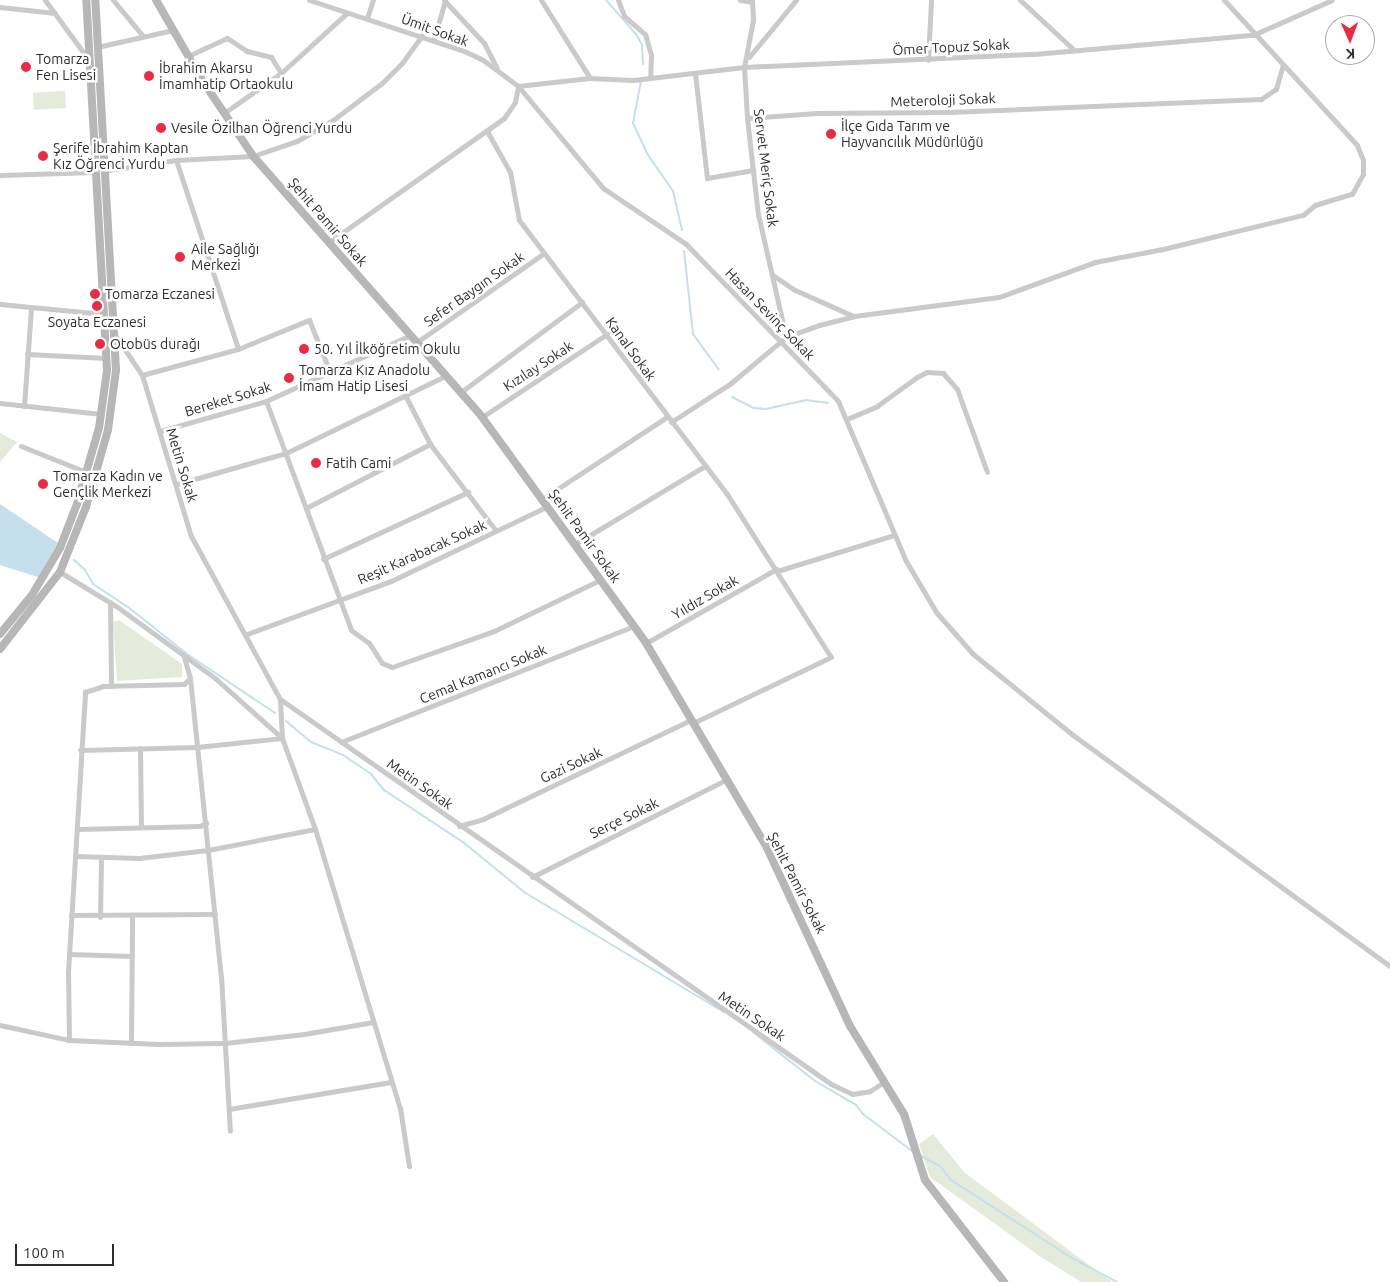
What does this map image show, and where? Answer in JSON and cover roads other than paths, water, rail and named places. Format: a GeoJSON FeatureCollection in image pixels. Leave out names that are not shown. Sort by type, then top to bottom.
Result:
{"type":"FeatureCollection","features":[{"type":"Feature","properties":{"kind":"street"},"geometry":{"type":"LineString","coordinates":[[45,0],[88,59]]}},
{"type":"Feature","properties":{"kind":"street"},"geometry":{"type":"LineString","coordinates":[[0,634],[32,595],[60,548],[86,472],[101,414],[106,358],[94,172],[86,0]]}},
{"type":"Feature","properties":{"kind":"street"},"geometry":{"type":"LineString","coordinates":[[0,649],[60,572],[86,506],[108,430],[116,370],[115,334],[103,171],[95,0]]}},
{"type":"Feature","properties":{"kind":"street"},"geometry":{"type":"LineString","coordinates":[[113,0],[143,36]]}},
{"type":"Feature","properties":{"kind":"street","name":"Şehit Pamir Sokak"},"geometry":{"type":"LineString","coordinates":[[156,0],[188,56],[252,156],[447,375],[482,417],[646,643],[784,882],[850,1026],[904,1114],[914,1140],[918,1166],[925,1180],[1004,1282]]}},
{"type":"Feature","properties":{"kind":"street","name":"Ümit Sokak"},"geometry":{"type":"LineString","coordinates":[[309,0],[434,40],[483,60],[518,86]]}},
{"type":"Feature","properties":{"kind":"street"},"geometry":{"type":"LineString","coordinates":[[368,18],[373,0]]}},
{"type":"Feature","properties":{"kind":"street"},"geometry":{"type":"LineString","coordinates":[[541,0],[590,78]]}},
{"type":"Feature","properties":{"kind":"street"},"geometry":{"type":"LineString","coordinates":[[618,0],[624,16],[645,34],[651,55],[650,78]]}},
{"type":"Feature","properties":{"kind":"street"},"geometry":{"type":"LineString","coordinates":[[740,0],[752,1]]}},
{"type":"Feature","properties":{"kind":"street"},"geometry":{"type":"LineString","coordinates":[[748,58],[796,0]]}},
{"type":"Feature","properties":{"kind":"street"},"geometry":{"type":"LineString","coordinates":[[928,60],[931,0]]}},
{"type":"Feature","properties":{"kind":"street"},"geometry":{"type":"LineString","coordinates":[[1020,0],[1074,50]]}},
{"type":"Feature","properties":{"kind":"street"},"geometry":{"type":"LineString","coordinates":[[542,499],[669,419],[731,383],[784,339],[854,316],[999,297],[1094,262],[1163,249],[1303,215],[1316,205],[1352,194],[1364,174],[1363,160],[1357,145],[1253,35],[1224,0]]}},
{"type":"Feature","properties":{"kind":"street","name":"Ömer Topuz Sokak"},"geometry":{"type":"LineString","coordinates":[[518,86],[590,78],[633,80],[744,67],[928,60],[1253,35],[1332,0]]}},
{"type":"Feature","properties":{"kind":"street"},"geometry":{"type":"LineString","coordinates":[[434,40],[444,1]]}},
{"type":"Feature","properties":{"kind":"street"},"geometry":{"type":"LineString","coordinates":[[444,1],[484,43],[498,71]]}},
{"type":"Feature","properties":{"kind":"street","name":"Servet Meriç Sokak"},"geometry":{"type":"LineString","coordinates":[[752,1],[748,58],[744,67],[747,118],[758,214],[774,276],[784,339]]}},
{"type":"Feature","properties":{"kind":"street"},"geometry":{"type":"LineString","coordinates":[[0,7],[55,13]]}},
{"type":"Feature","properties":{"kind":"street"},"geometry":{"type":"LineString","coordinates":[[224,113],[282,73],[347,13]]}},
{"type":"Feature","properties":{"kind":"street"},"geometry":{"type":"LineString","coordinates":[[97,47],[173,30]]}},
{"type":"Feature","properties":{"kind":"street"},"geometry":{"type":"LineString","coordinates":[[0,175],[94,172],[176,160],[252,156],[297,141],[333,120],[396,70],[422,36]]}},
{"type":"Feature","properties":{"kind":"street"},"geometry":{"type":"LineString","coordinates":[[188,56],[227,38],[247,52],[271,57],[282,73]]}},
{"type":"Feature","properties":{"kind":"street","name":"Meteroloji Sokak"},"geometry":{"type":"LineString","coordinates":[[747,118],[817,113],[950,112],[1261,99],[1276,89],[1283,65]]}},
{"type":"Feature","properties":{"kind":"street"},"geometry":{"type":"LineString","coordinates":[[695,73],[707,178],[753,170]]}},
{"type":"Feature","properties":{"kind":"street"},"geometry":{"type":"LineString","coordinates":[[329,242],[504,118],[515,102],[518,86]]}},
{"type":"Feature","properties":{"kind":"street","name":"Hasan Sevinç Sokak"},"geometry":{"type":"LineString","coordinates":[[518,86],[603,188],[686,244],[784,339],[838,401],[894,535],[936,612],[973,654],[1073,735],[1390,966]]}},
{"type":"Feature","properties":{"kind":"street","name":"Kanal Sokak"},"geometry":{"type":"LineString","coordinates":[[487,131],[510,172],[519,220],[705,466],[776,570],[831,657]]}},
{"type":"Feature","properties":{"kind":"street"},"geometry":{"type":"LineString","coordinates":[[176,160],[238,350]]}},
{"type":"Feature","properties":{"kind":"street","name":"Sefer Baygın Sokak"},"geometry":{"type":"LineString","coordinates":[[417,342],[544,254]]}},
{"type":"Feature","properties":{"kind":"street"},"geometry":{"type":"LineString","coordinates":[[774,276],[795,290],[854,316]]}},
{"type":"Feature","properties":{"kind":"street"},"geometry":{"type":"LineString","coordinates":[[461,392],[582,302]]}},
{"type":"Feature","properties":{"kind":"street"},"geometry":{"type":"LineString","coordinates":[[0,304],[104,314]]}},
{"type":"Feature","properties":{"kind":"street"},"geometry":{"type":"LineString","coordinates":[[24,406],[31,308]]}},
{"type":"Feature","properties":{"kind":"street"},"geometry":{"type":"LineString","coordinates":[[142,375],[238,350],[309,320],[330,372]]}},
{"type":"Feature","properties":{"kind":"street","name":"Metin Sokak"},"geometry":{"type":"LineString","coordinates":[[115,334],[142,375],[191,536],[247,634],[280,699],[459,826],[831,1084],[852,1094],[870,1091],[884,1082]]}},
{"type":"Feature","properties":{"kind":"street","name":"Kızılay Sokak"},"geometry":{"type":"LineString","coordinates":[[482,417],[607,334]]}},
{"type":"Feature","properties":{"kind":"street","name":"Bereket Sokak"},"geometry":{"type":"LineString","coordinates":[[160,431],[266,401],[410,335]]}},
{"type":"Feature","properties":{"kind":"street"},"geometry":{"type":"LineString","coordinates":[[27,354],[106,358]]}},
{"type":"Feature","properties":{"kind":"street"},"geometry":{"type":"LineString","coordinates":[[846,417],[878,406],[917,377],[927,372],[943,372],[957,388],[987,472]]}},
{"type":"Feature","properties":{"kind":"street"},"geometry":{"type":"LineString","coordinates":[[176,484],[286,453],[406,397],[447,375]]}},
{"type":"Feature","properties":{"kind":"street"},"geometry":{"type":"LineString","coordinates":[[406,397],[430,444],[496,531]]}},
{"type":"Feature","properties":{"kind":"street"},"geometry":{"type":"LineString","coordinates":[[266,401],[338,600],[351,630],[369,643],[382,663],[392,667],[494,632],[600,580]]}},
{"type":"Feature","properties":{"kind":"street"},"geometry":{"type":"LineString","coordinates":[[0,403],[101,414]]}},
{"type":"Feature","properties":{"kind":"street"},"geometry":{"type":"LineString","coordinates":[[306,508],[430,444]]}},
{"type":"Feature","properties":{"kind":"street"},"geometry":{"type":"LineString","coordinates":[[21,446],[86,472]]}},
{"type":"Feature","properties":{"kind":"street"},"geometry":{"type":"LineString","coordinates":[[575,544],[705,466]]}},
{"type":"Feature","properties":{"kind":"street"},"geometry":{"type":"LineString","coordinates":[[323,559],[468,492]]}},
{"type":"Feature","properties":{"kind":"street","name":"Reşit Karabacak Sokak"},"geometry":{"type":"LineString","coordinates":[[247,634],[391,581],[548,506]]}},
{"type":"Feature","properties":{"kind":"street","name":"Yıldız Sokak"},"geometry":{"type":"LineString","coordinates":[[646,643],[776,570],[894,535]]}},
{"type":"Feature","properties":{"kind":"street"},"geometry":{"type":"LineString","coordinates":[[60,572],[110,602],[216,679],[282,738]]}},
{"type":"Feature","properties":{"kind":"street"},"geometry":{"type":"LineString","coordinates":[[110,602],[112,686]]}},
{"type":"Feature","properties":{"kind":"street","name":"Cemal Kamancı Sokak"},"geometry":{"type":"LineString","coordinates":[[341,742],[634,626]]}},
{"type":"Feature","properties":{"kind":"street"},"geometry":{"type":"LineString","coordinates":[[184,657],[190,678],[215,914],[230,1131]]}},
{"type":"Feature","properties":{"kind":"street","name":"Gazi Sokak"},"geometry":{"type":"LineString","coordinates":[[459,826],[482,819],[831,657]]}},
{"type":"Feature","properties":{"kind":"street"},"geometry":{"type":"LineString","coordinates":[[70,1040],[69,954],[85,692],[90,688],[112,686],[184,684],[190,678]]}},
{"type":"Feature","properties":{"kind":"street"},"geometry":{"type":"LineString","coordinates":[[280,699],[282,738],[315,829],[400,1108],[409,1166]]}},
{"type":"Feature","properties":{"kind":"street"},"geometry":{"type":"LineString","coordinates":[[80,750],[197,746],[282,738]]}},
{"type":"Feature","properties":{"kind":"street"},"geometry":{"type":"LineString","coordinates":[[140,748],[141,827]]}},
{"type":"Feature","properties":{"kind":"street","name":"Serçe Sokak"},"geometry":{"type":"LineString","coordinates":[[532,877],[726,780]]}},
{"type":"Feature","properties":{"kind":"street"},"geometry":{"type":"LineString","coordinates":[[78,829],[200,826],[206,823]]}},
{"type":"Feature","properties":{"kind":"street"},"geometry":{"type":"LineString","coordinates":[[75,856],[139,858],[208,850],[315,829]]}},
{"type":"Feature","properties":{"kind":"street"},"geometry":{"type":"LineString","coordinates":[[100,917],[101,857]]}},
{"type":"Feature","properties":{"kind":"street"},"geometry":{"type":"LineString","coordinates":[[71,915],[100,917],[215,914]]}},
{"type":"Feature","properties":{"kind":"street"},"geometry":{"type":"LineString","coordinates":[[131,1043],[132,916]]}},
{"type":"Feature","properties":{"kind":"street"},"geometry":{"type":"LineString","coordinates":[[69,954],[132,956]]}},
{"type":"Feature","properties":{"kind":"street"},"geometry":{"type":"LineString","coordinates":[[0,1026],[70,1040],[131,1043],[225,1043],[373,1022]]}},
{"type":"Feature","properties":{"kind":"street"},"geometry":{"type":"LineString","coordinates":[[229,1109],[391,1082]]}},
{"type":"Feature","properties":{"kind":"water"},"geometry":{"type":"Polygon","coordinates":[[[0,504],[58,543],[41,578],[0,565],[0,504]]]}},
{"type":"Feature","properties":{"kind":"waterway"},"geometry":{"type":"LineString","coordinates":[[606,0],[636,34],[642,45],[643,64]]}},
{"type":"Feature","properties":{"kind":"waterway"},"geometry":{"type":"LineString","coordinates":[[641,81],[633,123],[648,155],[673,191],[682,230]]}},
{"type":"Feature","properties":{"kind":"waterway"},"geometry":{"type":"LineString","coordinates":[[684,251],[693,334],[719,370]]}},
{"type":"Feature","properties":{"kind":"waterway"},"geometry":{"type":"LineString","coordinates":[[732,397],[754,408],[766,409],[806,400],[828,403]]}},
{"type":"Feature","properties":{"kind":"waterway"},"geometry":{"type":"LineString","coordinates":[[74,560],[85,570],[93,584],[128,607],[187,654],[275,713]]}},
{"type":"Feature","properties":{"kind":"waterway"},"geometry":{"type":"LineString","coordinates":[[286,721],[311,742],[343,755],[371,774],[384,790],[463,842],[524,892],[724,1012]]}},
{"type":"Feature","properties":{"kind":"waterway"},"geometry":{"type":"LineString","coordinates":[[753,1032],[815,1081],[856,1105],[863,1114],[912,1151]]}},
{"type":"Feature","properties":{"kind":"waterway"},"geometry":{"type":"LineString","coordinates":[[921,1156],[940,1166],[951,1180],[1072,1258],[1117,1282]]}},
{"type":"Feature","properties":{"kind":"place","name":"Tomarza Fen Lisesi"},"geometry":{"type":"Point","coordinates":[26,67]}},
{"type":"Feature","properties":{"kind":"place","name":"İbrahim Akarsu İmamhatip Ortaokulu"},"geometry":{"type":"Point","coordinates":[149,76]}},
{"type":"Feature","properties":{"kind":"place","name":"Vesile Özilhan Öğrenci Yurdu"},"geometry":{"type":"Point","coordinates":[161,128]}},
{"type":"Feature","properties":{"kind":"place","name":"İlçe Gıda Tarım ve Hayvancılık Müdürlüğü"},"geometry":{"type":"Point","coordinates":[831,134]}},
{"type":"Feature","properties":{"kind":"place","name":"Şerife İbrahim Kaptan Kız Öğrenci Yurdu"},"geometry":{"type":"Point","coordinates":[43,156]}},
{"type":"Feature","properties":{"kind":"place","name":"Aile Sağlığı Merkezi"},"geometry":{"type":"Point","coordinates":[180,257]}},
{"type":"Feature","properties":{"kind":"place","name":"Tomarza Eczanesi"},"geometry":{"type":"Point","coordinates":[95,294]}},
{"type":"Feature","properties":{"kind":"place","name":"Soyata Eczanesi"},"geometry":{"type":"Point","coordinates":[97,306]}},
{"type":"Feature","properties":{"kind":"place","name":"Otobüs durağı"},"geometry":{"type":"Point","coordinates":[100,344]}},
{"type":"Feature","properties":{"kind":"place","name":"50. Yıl İlköğretim Okulu"},"geometry":{"type":"Point","coordinates":[304,349]}},
{"type":"Feature","properties":{"kind":"place","name":"Tomarza Kız Anadolu İmam Hatip Lisesi"},"geometry":{"type":"Point","coordinates":[289,378]}},
{"type":"Feature","properties":{"kind":"place","name":"Fatih Cami"},"geometry":{"type":"Point","coordinates":[316,463]}},
{"type":"Feature","properties":{"kind":"place","name":"Tomarza Kadın ve Gençlik Merkezi"},"geometry":{"type":"Point","coordinates":[43,484]}}]}
